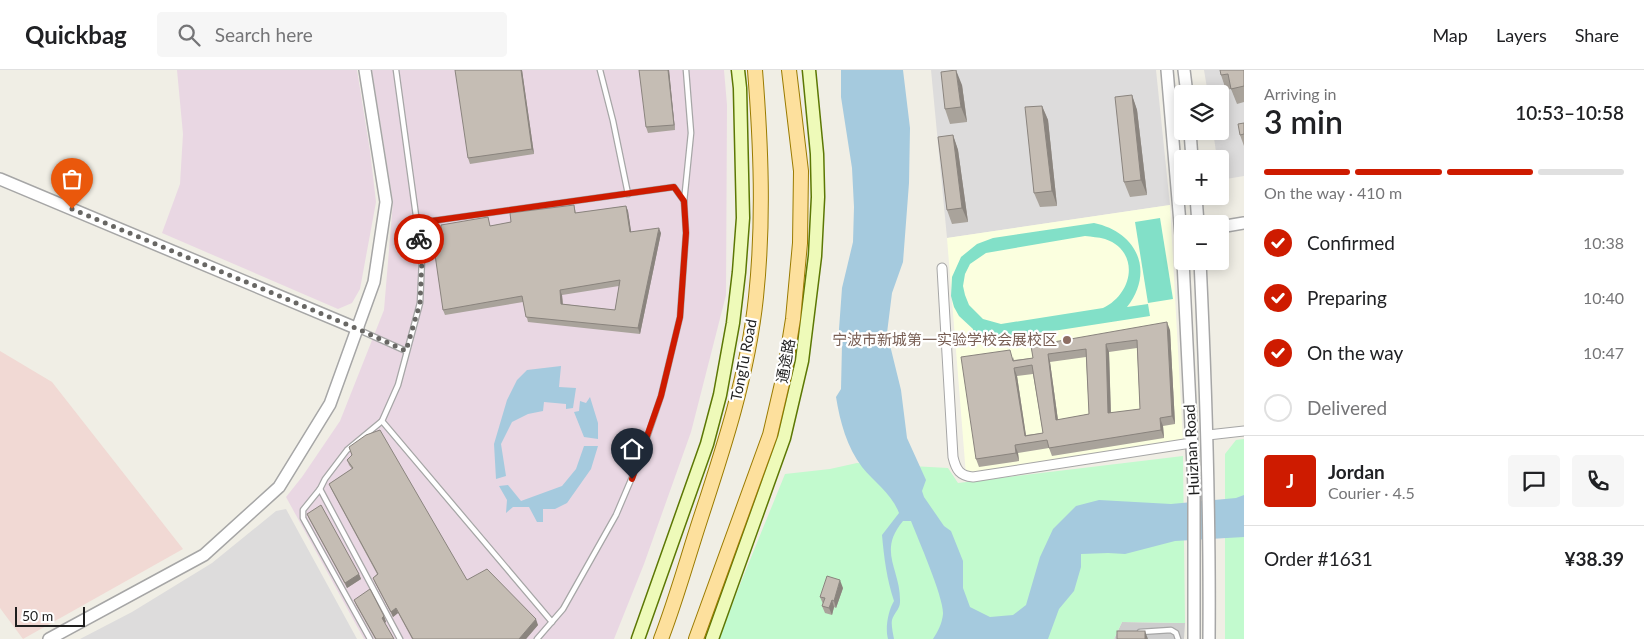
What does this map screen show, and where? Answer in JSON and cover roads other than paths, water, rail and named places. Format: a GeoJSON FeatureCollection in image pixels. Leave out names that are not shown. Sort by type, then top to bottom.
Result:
{"type":"FeatureCollection","features":[{"type":"Feature","properties":{"kind":"main road"},"geometry":{"type":"LineString","coordinates":[[638,639],[707,444],[725,368],[739,272],[743,218],[738,70]]}},
{"type":"Feature","properties":{"kind":"main road","name":"TongTu Road"},"geometry":{"type":"LineString","coordinates":[[661,639],[729,428],[748,350],[756,298],[760,240],[760,137],[755,70]]}},
{"type":"Feature","properties":{"kind":"main road","name":"通途路"},"geometry":{"type":"LineString","coordinates":[[696,639],[770,434],[787,356],[793,319],[800,243],[800,171],[789,70]]}},
{"type":"Feature","properties":{"kind":"main road"},"geometry":{"type":"LineString","coordinates":[[712,639],[784,438],[802,361],[815,256],[818,197],[816,145],[809,70]]}},
{"type":"Feature","properties":{"kind":"street"},"geometry":{"type":"LineString","coordinates":[[49,639],[204,556],[278,487],[330,404],[374,282],[386,202],[364,70]]}},
{"type":"Feature","properties":{"kind":"street"},"geometry":{"type":"LineString","coordinates":[[1167,70],[1180,215]]}},
{"type":"Feature","properties":{"kind":"street"},"geometry":{"type":"LineString","coordinates":[[1184,70],[1185,85]]}},
{"type":"Feature","properties":{"kind":"street"},"geometry":{"type":"LineString","coordinates":[[0,179],[358,329]]}},
{"type":"Feature","properties":{"kind":"street"},"geometry":{"type":"LineString","coordinates":[[1229,226],[1244,224]]}},
{"type":"Feature","properties":{"kind":"street"},"geometry":{"type":"LineString","coordinates":[[942,268],[953,457],[956,467],[965,476],[973,477],[1192,443]]}},
{"type":"Feature","properties":{"kind":"street","name":"Huizhan Road"},"geometry":{"type":"LineString","coordinates":[[1183,270],[1194,488],[1194,639]]}},
{"type":"Feature","properties":{"kind":"street","name":"Huizhan Road"},"geometry":{"type":"LineString","coordinates":[[1200,270],[1208,435],[1209,639]]}},
{"type":"Feature","properties":{"kind":"street"},"geometry":{"type":"LineString","coordinates":[[1208,435],[1240,431]]}},
{"type":"Feature","properties":{"kind":"lane"},"geometry":{"type":"LineString","coordinates":[[370,639],[302,518],[302,510],[320,489],[325,479],[347,450],[382,421],[398,385],[420,303],[422,259],[396,70]]}},
{"type":"Feature","properties":{"kind":"lane"},"geometry":{"type":"LineString","coordinates":[[600,70],[628,194]]}},
{"type":"Feature","properties":{"kind":"lane"},"geometry":{"type":"LineString","coordinates":[[684,206],[691,133],[686,70]]}},
{"type":"Feature","properties":{"kind":"lane"},"geometry":{"type":"LineString","coordinates":[[417,223],[674,187],[684,201],[686,233],[680,317],[661,396],[639,461],[616,515],[563,609],[537,639]]}},
{"type":"Feature","properties":{"kind":"lane"},"geometry":{"type":"LineString","coordinates":[[358,329],[406,351]]}},
{"type":"Feature","properties":{"kind":"lane"},"geometry":{"type":"LineString","coordinates":[[382,421],[552,622]]}},
{"type":"Feature","properties":{"kind":"lane"},"geometry":{"type":"LineString","coordinates":[[320,489],[400,639]]}},
{"type":"Feature","properties":{"kind":"lane"},"geometry":{"type":"LineString","coordinates":[[1139,632],[1171,630],[1176,632],[1178,639]]}},
{"type":"Feature","properties":{"kind":"water"},"geometry":{"type":"Polygon","coordinates":[[[841,70],[903,70],[910,128],[909,183],[903,262],[892,293],[887,333],[901,390],[907,438],[926,480],[922,491],[944,526],[951,531],[963,561],[963,588],[970,607],[990,617],[1013,615],[1026,605],[1040,557],[1053,529],[1076,506],[1099,500],[1171,504],[1236,498],[1244,495],[1244,537],[1175,541],[1125,554],[1081,554],[1081,567],[1074,591],[1059,609],[1048,639],[933,639],[942,621],[942,606],[935,582],[911,521],[903,521],[895,532],[892,542],[892,561],[900,602],[892,620],[894,639],[888,639],[888,620],[894,601],[886,569],[882,535],[899,513],[892,500],[862,467],[852,451],[842,425],[836,397],[841,389],[842,344],[838,343],[842,288],[853,242],[854,207],[852,168],[841,97],[841,70]]]}},
{"type":"Feature","properties":{"kind":"water"},"geometry":{"type":"Polygon","coordinates":[[[561,366],[559,387],[576,388],[573,408],[566,409],[566,404],[544,402],[543,411],[528,414],[512,422],[501,444],[506,476],[496,479],[494,444],[507,400],[517,380],[527,370],[561,366]]]}},
{"type":"Feature","properties":{"kind":"water"},"geometry":{"type":"Polygon","coordinates":[[[590,397],[598,423],[598,439],[584,437],[574,412],[579,411],[580,401],[586,403],[590,397]]]}},
{"type":"Feature","properties":{"kind":"water"},"geometry":{"type":"Polygon","coordinates":[[[584,446],[598,446],[591,469],[567,503],[555,509],[543,509],[543,522],[537,522],[529,507],[513,507],[506,513],[507,500],[499,486],[508,485],[521,501],[562,486],[576,469],[584,446]]]}},
{"type":"Feature","properties":{"kind":"place","name":"宁波市新城第一实验学校会展校区"},"geometry":{"type":"Point","coordinates":[1067,340]}}]}
